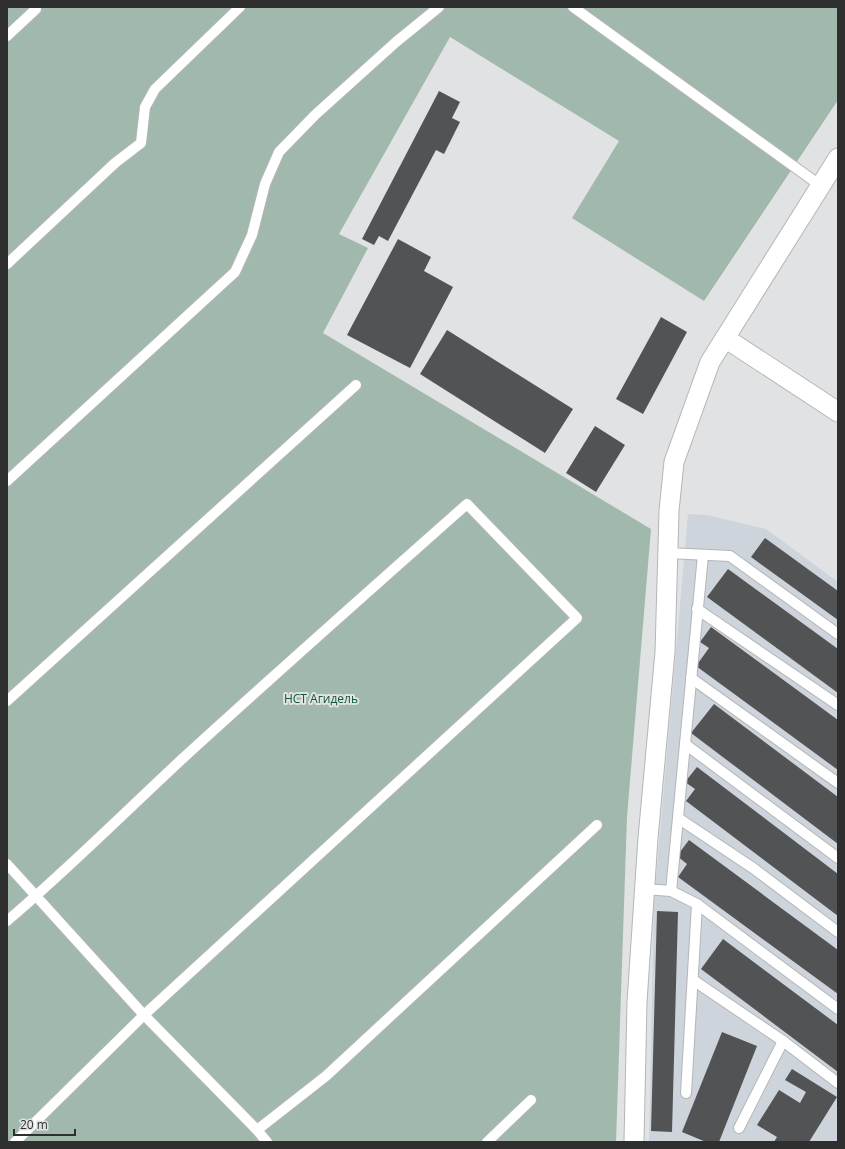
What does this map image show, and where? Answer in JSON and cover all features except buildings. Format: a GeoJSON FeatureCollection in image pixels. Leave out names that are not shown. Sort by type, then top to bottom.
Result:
{"type":"FeatureCollection","features":[{"type":"Feature","properties":{"kind":"street"},"geometry":{"type":"LineString","coordinates":[[634,1142],[637,1002],[645,890],[666,652],[669,511],[674,462],[710,362],[838,158]]}},
{"type":"Feature","properties":{"kind":"street"},"geometry":{"type":"LineString","coordinates":[[725,338],[838,412]]}},
{"type":"Feature","properties":{"kind":"lane"},"geometry":{"type":"LineString","coordinates":[[7,264],[115,163],[141,142],[145,107],[155,89],[240,7]]}},
{"type":"Feature","properties":{"kind":"lane"},"geometry":{"type":"LineString","coordinates":[[7,481],[235,272],[252,235],[265,184],[279,152],[315,115],[390,47],[439,7]]}},
{"type":"Feature","properties":{"kind":"lane"},"geometry":{"type":"LineString","coordinates":[[573,7],[820,186]]}},
{"type":"Feature","properties":{"kind":"lane"},"geometry":{"type":"LineString","coordinates":[[7,36],[36,8]]}},
{"type":"Feature","properties":{"kind":"lane"},"geometry":{"type":"LineString","coordinates":[[7,701],[356,385]]}},
{"type":"Feature","properties":{"kind":"lane"},"geometry":{"type":"LineString","coordinates":[[7,921],[36,896],[271,678],[467,504],[577,618],[144,1015],[15,1142]]}},
{"type":"Feature","properties":{"kind":"lane"},"geometry":{"type":"LineString","coordinates":[[668,553],[730,556],[838,634]]}},
{"type":"Feature","properties":{"kind":"lane"},"geometry":{"type":"LineString","coordinates":[[671,891],[703,555]]}},
{"type":"Feature","properties":{"kind":"lane"},"geometry":{"type":"LineString","coordinates":[[697,609],[838,705]]}},
{"type":"Feature","properties":{"kind":"lane"},"geometry":{"type":"LineString","coordinates":[[691,678],[838,784]]}},
{"type":"Feature","properties":{"kind":"lane"},"geometry":{"type":"LineString","coordinates":[[685,744],[838,858]]}},
{"type":"Feature","properties":{"kind":"lane"},"geometry":{"type":"LineString","coordinates":[[678,818],[753,868],[838,932]]}},
{"type":"Feature","properties":{"kind":"lane"},"geometry":{"type":"LineString","coordinates":[[257,1130],[326,1076],[597,825]]}},
{"type":"Feature","properties":{"kind":"lane"},"geometry":{"type":"LineString","coordinates":[[7,864],[144,1015],[267,1142]]}},
{"type":"Feature","properties":{"kind":"lane"},"geometry":{"type":"LineString","coordinates":[[645,890],[671,891],[697,904],[838,1009]]}},
{"type":"Feature","properties":{"kind":"lane"},"geometry":{"type":"LineString","coordinates":[[686,1093],[697,904]]}},
{"type":"Feature","properties":{"kind":"lane"},"geometry":{"type":"LineString","coordinates":[[693,980],[783,1040],[838,1083]]}},
{"type":"Feature","properties":{"kind":"lane"},"geometry":{"type":"LineString","coordinates":[[739,1128],[783,1040]]}},
{"type":"Feature","properties":{"kind":"lane"},"geometry":{"type":"LineString","coordinates":[[487,1142],[532,1100]]}},
{"type":"Feature","properties":{"kind":"shaded area"},"geometry":{"type":"Polygon","coordinates":[[[688,514],[707,515],[766,529],[838,582],[838,1142],[649,1142],[654,901],[688,514]]]}},
{"type":"Feature","properties":{"kind":"green space","name":"НСТ Агидель"},"geometry":{"type":"Polygon","coordinates":[[[7,7],[838,7],[838,100],[704,301],[572,218],[619,141],[450,37],[339,234],[368,248],[323,333],[651,529],[627,817],[616,1142],[7,1142],[7,7]]]}}]}
